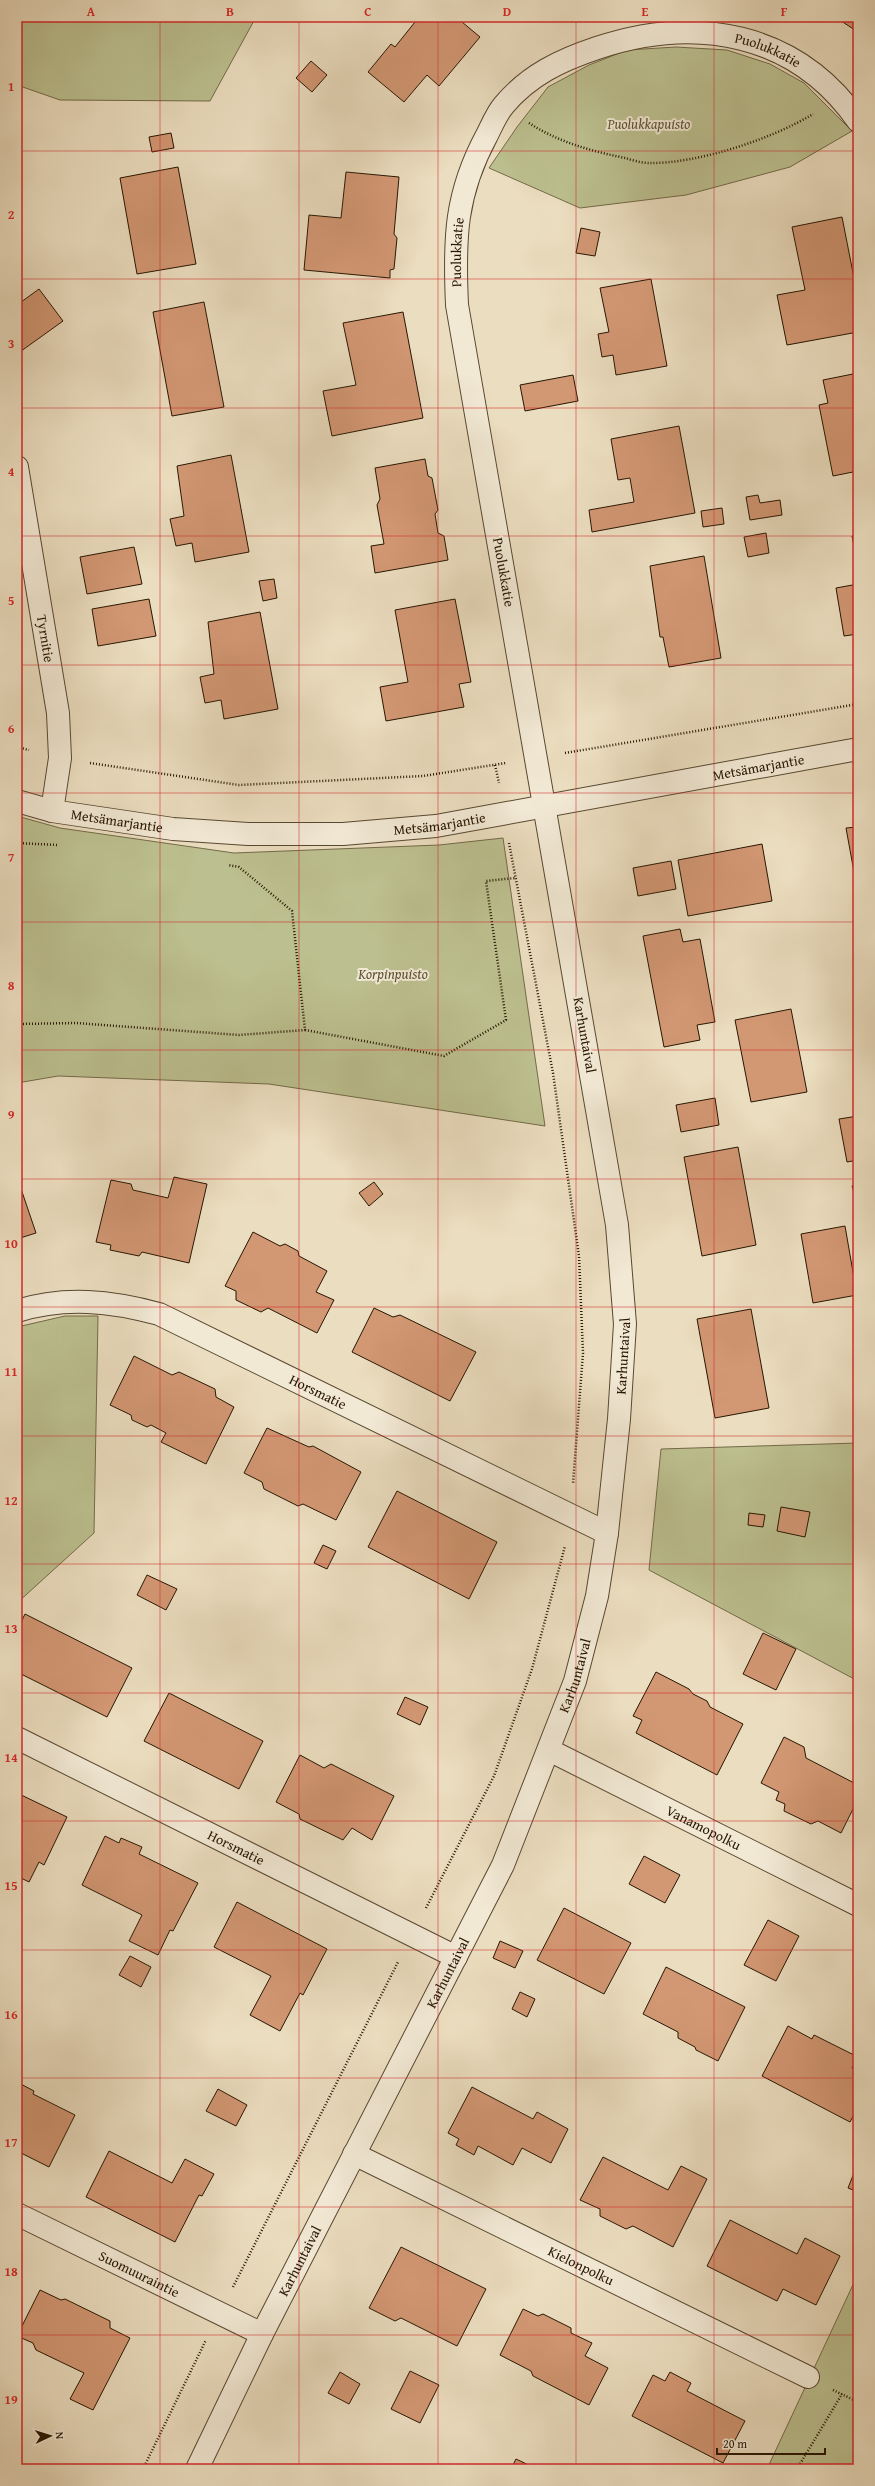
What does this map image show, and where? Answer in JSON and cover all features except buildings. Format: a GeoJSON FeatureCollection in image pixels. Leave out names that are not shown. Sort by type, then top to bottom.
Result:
{"type":"FeatureCollection","features":[{"type":"Feature","properties":{"kind":"street","name":"Puolukkatie"},"geometry":{"type":"LineString","coordinates":[[546,806],[457,305],[455,256],[458,211],[472,163],[503,106],[528,81],[555,64],[621,40],[654,33],[690,32],[731,35],[771,47],[811,70],[842,97],[858,121]]}},
{"type":"Feature","properties":{"kind":"street","name":"Tyrnitie"},"geometry":{"type":"LineString","coordinates":[[17,467],[58,713],[60,758],[52,811]]}},
{"type":"Feature","properties":{"kind":"street","name":"Metsämarjantie"},"geometry":{"type":"LineString","coordinates":[[17,801],[52,811],[173,829],[248,834],[343,834],[436,826],[505,815],[546,806],[858,749]]}},
{"type":"Feature","properties":{"kind":"street","name":"Karhuntaival"},"geometry":{"type":"LineString","coordinates":[[198,2469],[262,2334],[503,1865],[575,1681],[597,1596],[607,1533],[619,1419],[625,1324],[618,1225],[546,806]]}},
{"type":"Feature","properties":{"kind":"street","name":"Horsmatie"},"geometry":{"type":"LineString","coordinates":[[17,1311],[61,1302],[94,1301],[127,1305],[158,1314],[607,1533]]}},
{"type":"Feature","properties":{"kind":"street","name":"Horsmatie"},"geometry":{"type":"LineString","coordinates":[[17,1738],[456,1957]]}},
{"type":"Feature","properties":{"kind":"street","name":"Vanamopolku"},"geometry":{"type":"LineString","coordinates":[[549,1750],[858,1905]]}},
{"type":"Feature","properties":{"kind":"street","name":"Kielonpolku"},"geometry":{"type":"LineString","coordinates":[[354,2154],[808,2377]]}},
{"type":"Feature","properties":{"kind":"street","name":"Suomuuraintie"},"geometry":{"type":"LineString","coordinates":[[17,2214],[262,2334]]}},
{"type":"Feature","properties":{"kind":"path"},"geometry":{"type":"LineString","coordinates":[[503,106],[550,137],[600,153],[648,163],[685,159],[744,145],[797,124],[842,97]]}},
{"type":"Feature","properties":{"kind":"path"},"geometry":{"type":"LineString","coordinates":[[17,747],[60,758],[239,786],[423,776],[858,704]]}},
{"type":"Feature","properties":{"kind":"path"},"geometry":{"type":"LineString","coordinates":[[143,2469],[219,2314],[494,1776],[532,1669],[565,1545],[576,1464],[583,1352],[579,1256],[553,1073],[515,878],[495,765]]}},
{"type":"Feature","properties":{"kind":"path"},"geometry":{"type":"LineString","coordinates":[[17,843],[61,845]]}},
{"type":"Feature","properties":{"kind":"path"},"geometry":{"type":"LineString","coordinates":[[223,864],[239,867],[292,911],[304,1030]]}},
{"type":"Feature","properties":{"kind":"path"},"geometry":{"type":"LineString","coordinates":[[17,1024],[76,1023],[239,1035],[304,1030],[444,1056],[506,1020],[486,881],[515,878]]}},
{"type":"Feature","properties":{"kind":"path"},"geometry":{"type":"LineString","coordinates":[[797,2469],[842,2394]]}},
{"type":"Feature","properties":{"kind":"green space"},"geometry":{"type":"Polygon","coordinates":[[[17,17],[256,17],[210,101],[60,100],[17,85],[17,17]]]}},
{"type":"Feature","properties":{"kind":"green space","name":"Puolukkapuisto"},"geometry":{"type":"Polygon","coordinates":[[[676,47],[727,50],[770,64],[804,83],[852,131],[790,167],[686,195],[580,208],[489,168],[517,127],[548,87],[589,65],[627,50],[676,47]]]}},
{"type":"Feature","properties":{"kind":"green space","name":"Korpinpuisto"},"geometry":{"type":"Polygon","coordinates":[[[17,816],[60,828],[234,853],[439,845],[503,838],[545,1126],[269,1084],[58,1076],[17,1083],[17,816]]]}},
{"type":"Feature","properties":{"kind":"green space"},"geometry":{"type":"Polygon","coordinates":[[[65,1316],[98,1316],[94,1533],[17,1603],[17,1327],[65,1316]]]}},
{"type":"Feature","properties":{"kind":"green space"},"geometry":{"type":"Polygon","coordinates":[[[858,1443],[858,1681],[649,1570],[661,1449],[858,1443]]]}},
{"type":"Feature","properties":{"kind":"green space"},"geometry":{"type":"Polygon","coordinates":[[[858,2274],[858,2469],[767,2469],[858,2274]]]}}]}
